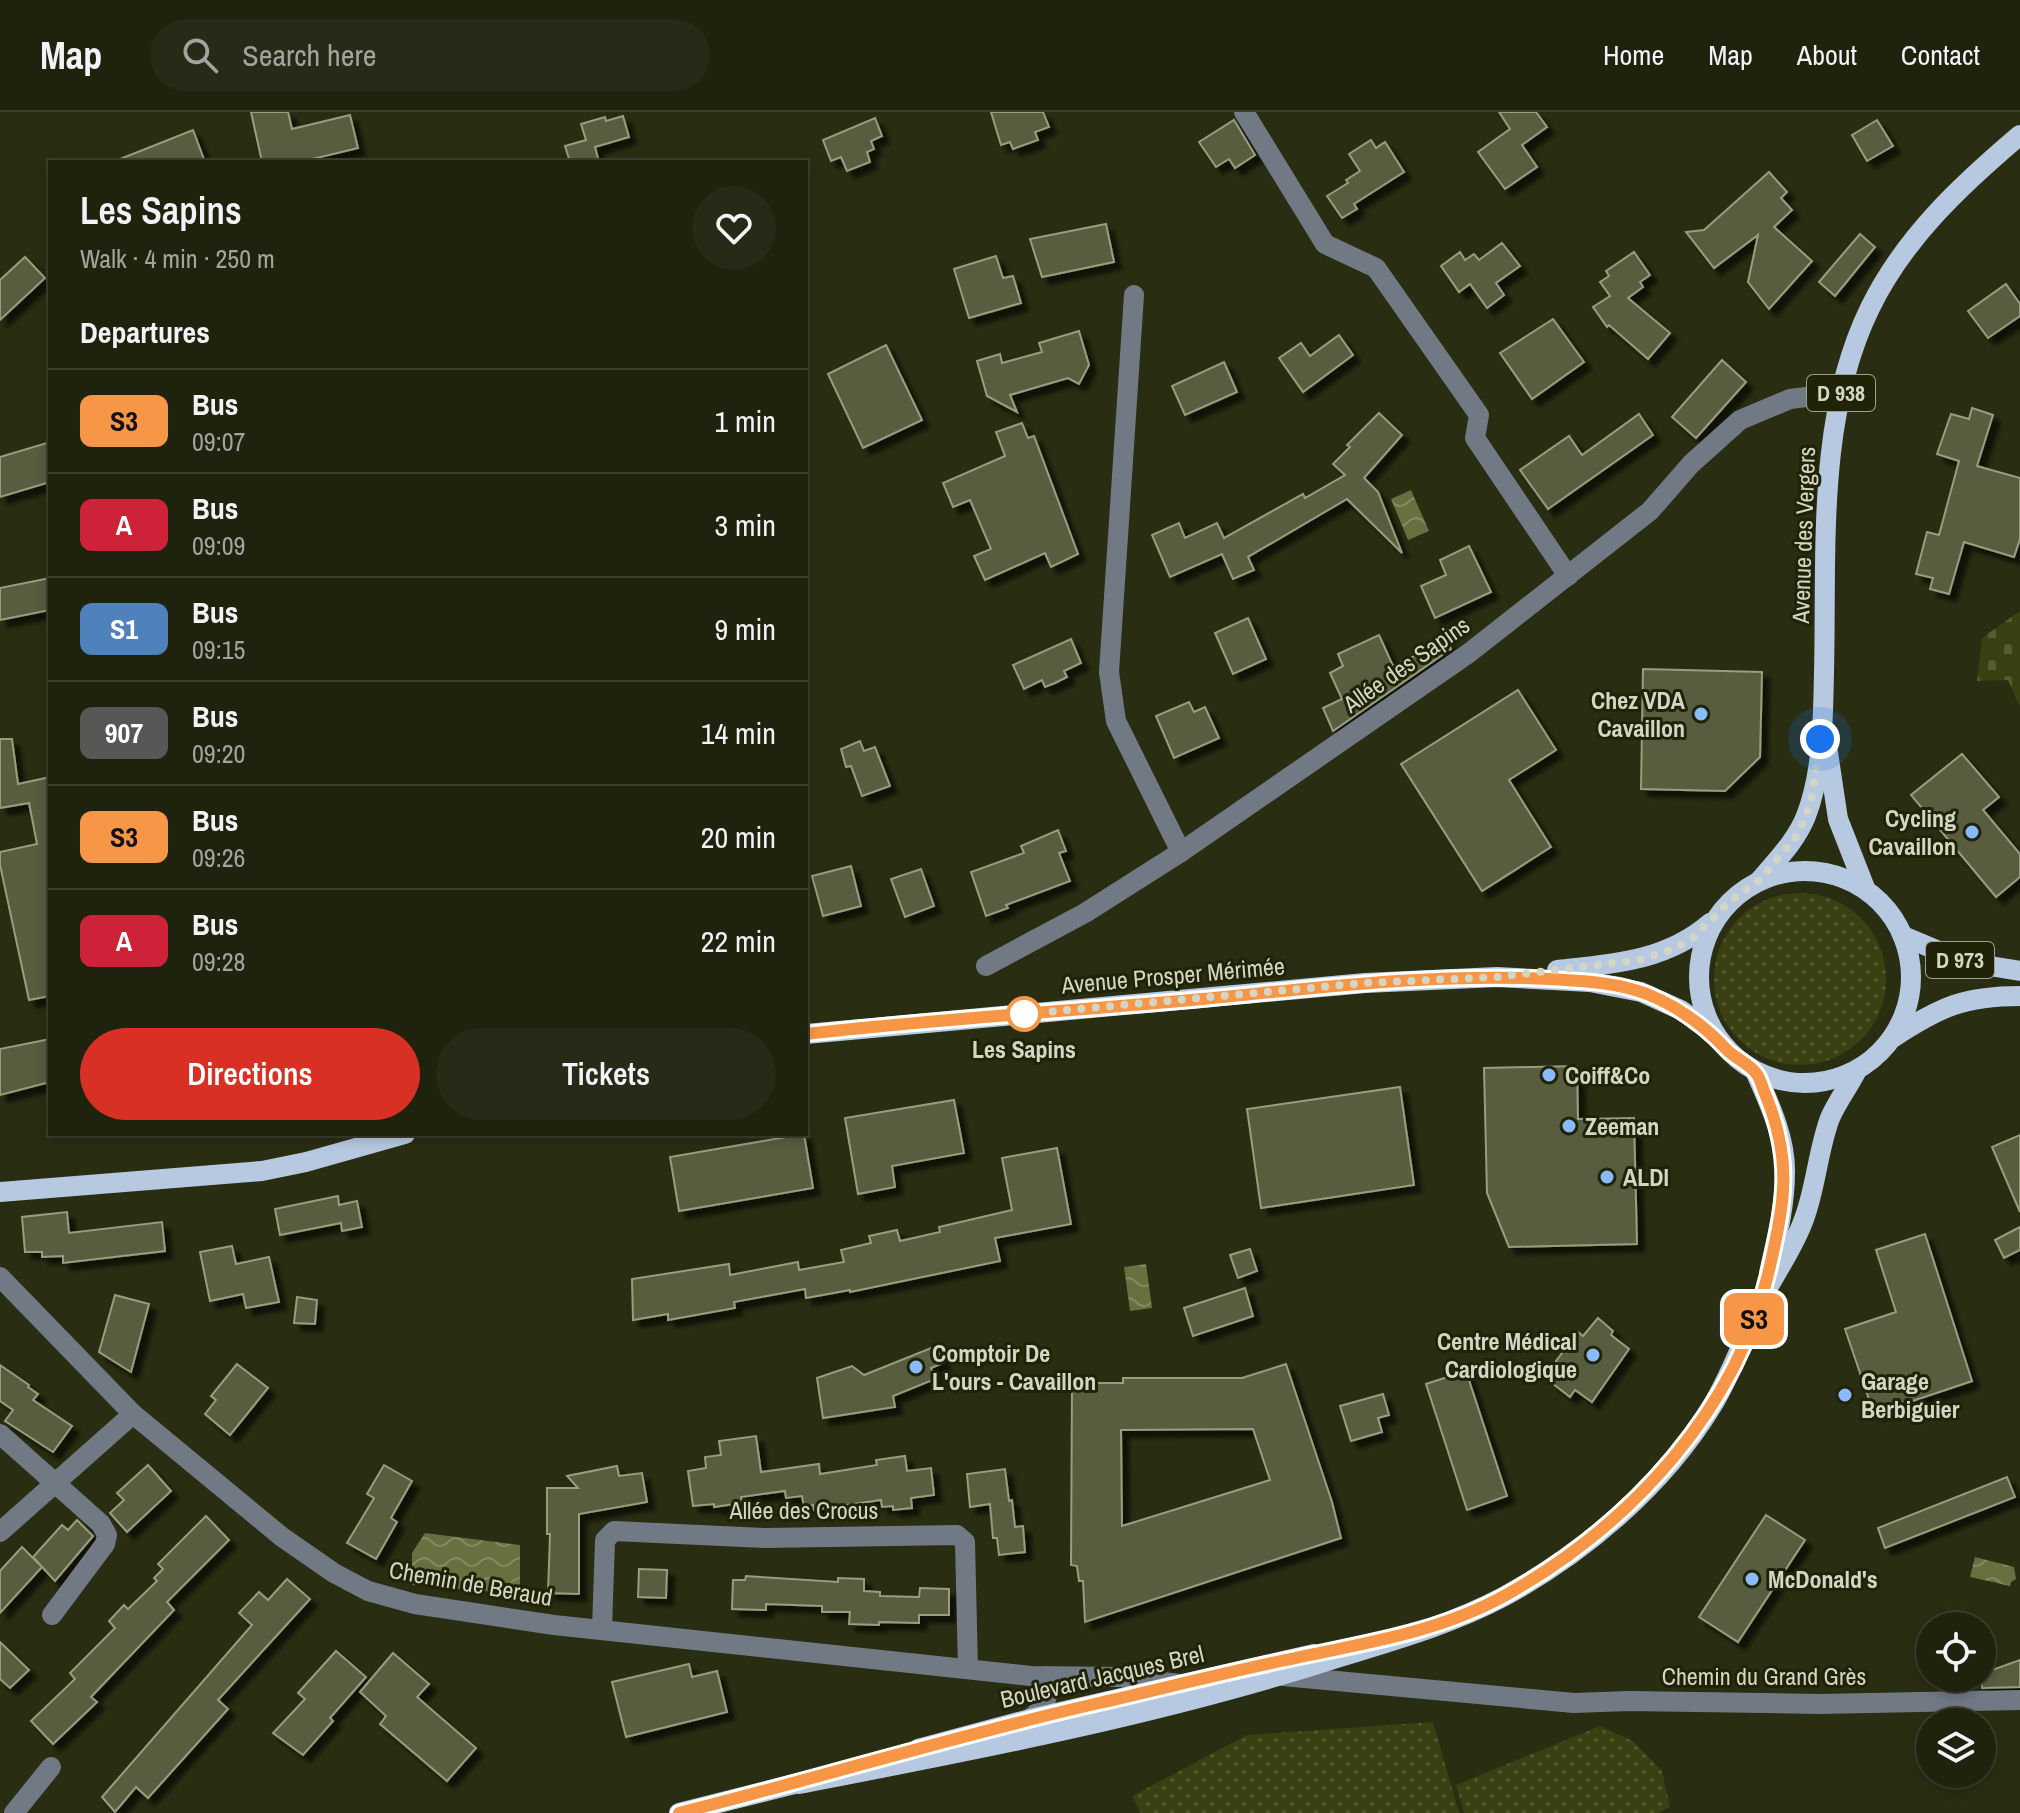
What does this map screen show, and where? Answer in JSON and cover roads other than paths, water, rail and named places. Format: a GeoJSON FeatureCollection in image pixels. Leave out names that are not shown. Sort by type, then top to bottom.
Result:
{"type":"FeatureCollection","features":[{"type":"Feature","properties":{"kind":"main road","name":"Avenue des Vergers"},"geometry":{"type":"LineString","coordinates":[[1760,880],[1796,837],[1806,816],[1818,765],[1823,713],[1830,448],[1853,349],[1870,308],[1899,258],[1936,212],[2020,135]]}},
{"type":"Feature","properties":{"kind":"main road","name":"Avenue des Vergers"},"geometry":{"type":"LineString","coordinates":[[1823,713],[1832,795],[1865,888]]}},
{"type":"Feature","properties":{"kind":"main road","name":"D 938"},"geometry":{"type":"LineString","coordinates":[[1802,870],[1824,872],[1846,878],[1865,888],[1881,902],[1903,936],[1910,957],[1910,989],[1902,1021],[1891,1040],[1857,1070],[1838,1078],[1806,1083],[1775,1079],[1755,1071],[1740,1061],[1714,1034],[1702,1005],[1698,975],[1707,935],[1717,917],[1736,896],[1760,880],[1780,873],[1802,870]]}},
{"type":"Feature","properties":{"kind":"main road","name":"Avenue Prosper Mérimée"},"geometry":{"type":"LineString","coordinates":[[808,1034],[1365,983],[1497,977],[1640,960],[1673,949],[1693,938],[1717,917]]}},
{"type":"Feature","properties":{"kind":"main road","name":"D 973"},"geometry":{"type":"LineString","coordinates":[[1903,936],[1965,962],[2020,971]]}},
{"type":"Feature","properties":{"kind":"main road","name":"Avenue Prosper Mérimée"},"geometry":{"type":"LineString","coordinates":[[1497,977],[1590,982],[1641,992],[1681,1010],[1714,1034]]}},
{"type":"Feature","properties":{"kind":"main road","name":"D 973"},"geometry":{"type":"LineString","coordinates":[[1891,1040],[1933,1012],[1963,1001],[2020,996]]}},
{"type":"Feature","properties":{"kind":"main road","name":"Boulevard Jacques Brel"},"geometry":{"type":"LineString","coordinates":[[799,1784],[950,1754],[1283,1676],[1469,1613],[1552,1567],[1617,1515],[1691,1437],[1730,1374],[1764,1296],[1802,1226],[1812,1198],[1830,1118],[1857,1070]]}},
{"type":"Feature","properties":{"kind":"main road","name":"Boulevard Jacques Brel"},"geometry":{"type":"LineString","coordinates":[[1755,1071],[1782,1144],[1785,1173],[1779,1226],[1764,1296]]}},
{"type":"Feature","properties":{"kind":"main road"},"geometry":{"type":"LineString","coordinates":[[0,1192],[262,1171],[398,1136]]}},
{"type":"Feature","properties":{"kind":"main road","name":"Boulevard Jacques Brel"},"geometry":{"type":"LineString","coordinates":[[679,1813],[799,1784],[1030,1719],[1272,1662],[1420,1632]]}},
{"type":"Feature","properties":{"kind":"street"},"geometry":{"type":"LineString","coordinates":[[1244,112],[1325,244],[1376,268],[1410,316],[1479,415],[1475,438],[1568,576]]}},
{"type":"Feature","properties":{"kind":"street"},"geometry":{"type":"LineString","coordinates":[[1134,295],[1109,672],[1116,721],[1181,852]]}},
{"type":"Feature","properties":{"kind":"street","name":"Allée des Sapins"},"geometry":{"type":"LineString","coordinates":[[986,966],[1085,913],[1181,852],[1469,653],[1650,511],[1691,464],[1740,420],[1790,399],[1814,396],[1839,400]]}},
{"type":"Feature","properties":{"kind":"street","name":"Chemin de Beraud"},"geometry":{"type":"LineString","coordinates":[[0,1277],[133,1414],[282,1537],[334,1573],[368,1591],[452,1611],[839,1657],[1047,1676],[1122,1677],[1184,1684]]}},
{"type":"Feature","properties":{"kind":"street"},"geometry":{"type":"LineString","coordinates":[[0,1532],[133,1414]]}},
{"type":"Feature","properties":{"kind":"street"},"geometry":{"type":"LineString","coordinates":[[0,1434],[101,1524],[107,1535],[105,1544],[52,1615]]}},
{"type":"Feature","properties":{"kind":"street","name":"Allée des Crocus"},"geometry":{"type":"LineString","coordinates":[[602,1629],[605,1540],[614,1531],[765,1538],[957,1535],[965,1542],[968,1669]]}},
{"type":"Feature","properties":{"kind":"street"},"geometry":{"type":"LineString","coordinates":[[1030,1719],[1048,1699],[1047,1676]]}},
{"type":"Feature","properties":{"kind":"street","name":"Chemin du Grand Grès"},"geometry":{"type":"LineString","coordinates":[[1283,1676],[1574,1703],[1820,1704],[2020,1700]]}},
{"type":"Feature","properties":{"kind":"street"},"geometry":{"type":"LineString","coordinates":[[14,1813],[51,1767]]}},
{"type":"Feature","properties":{"kind":"water"},"geometry":{"type":"Polygon","coordinates":[[[1411,490],[1429,531],[1408,540],[1391,499],[1411,490]]]}},
{"type":"Feature","properties":{"kind":"water"},"geometry":{"type":"Polygon","coordinates":[[[1146,1264],[1152,1308],[1130,1311],[1124,1267],[1146,1264]]]}},
{"type":"Feature","properties":{"kind":"water"},"geometry":{"type":"Polygon","coordinates":[[[425,1533],[520,1545],[520,1594],[412,1585],[412,1553],[425,1533]]]}},
{"type":"Feature","properties":{"kind":"water"},"geometry":{"type":"Polygon","coordinates":[[[1975,1557],[2014,1567],[2016,1579],[2010,1586],[1970,1577],[1975,1557]]]}},
{"type":"Feature","properties":{"kind":"place","name":"Chez VDA Cavaillon"},"geometry":{"type":"Point","coordinates":[1701,714]}},
{"type":"Feature","properties":{"kind":"place","name":"Cycling Cavaillon"},"geometry":{"type":"Point","coordinates":[1972,832]}},
{"type":"Feature","properties":{"kind":"place","name":"Les Sapins"},"geometry":{"type":"Point","coordinates":[1024,1014]}},
{"type":"Feature","properties":{"kind":"place","name":"Coiff&Co"},"geometry":{"type":"Point","coordinates":[1549,1075]}},
{"type":"Feature","properties":{"kind":"place","name":"Zeeman"},"geometry":{"type":"Point","coordinates":[1569,1126]}},
{"type":"Feature","properties":{"kind":"place","name":"ALDI"},"geometry":{"type":"Point","coordinates":[1607,1177]}},
{"type":"Feature","properties":{"kind":"place","name":"Centre Médical Cardiologique"},"geometry":{"type":"Point","coordinates":[1593,1355]}},
{"type":"Feature","properties":{"kind":"place","name":"Comptoir De L'ours - Cavaillon"},"geometry":{"type":"Point","coordinates":[916,1367]}},
{"type":"Feature","properties":{"kind":"place","name":"Garage Berbiguier"},"geometry":{"type":"Point","coordinates":[1845,1395]}},
{"type":"Feature","properties":{"kind":"place","name":"McDonald's"},"geometry":{"type":"Point","coordinates":[1752,1579]}}]}
